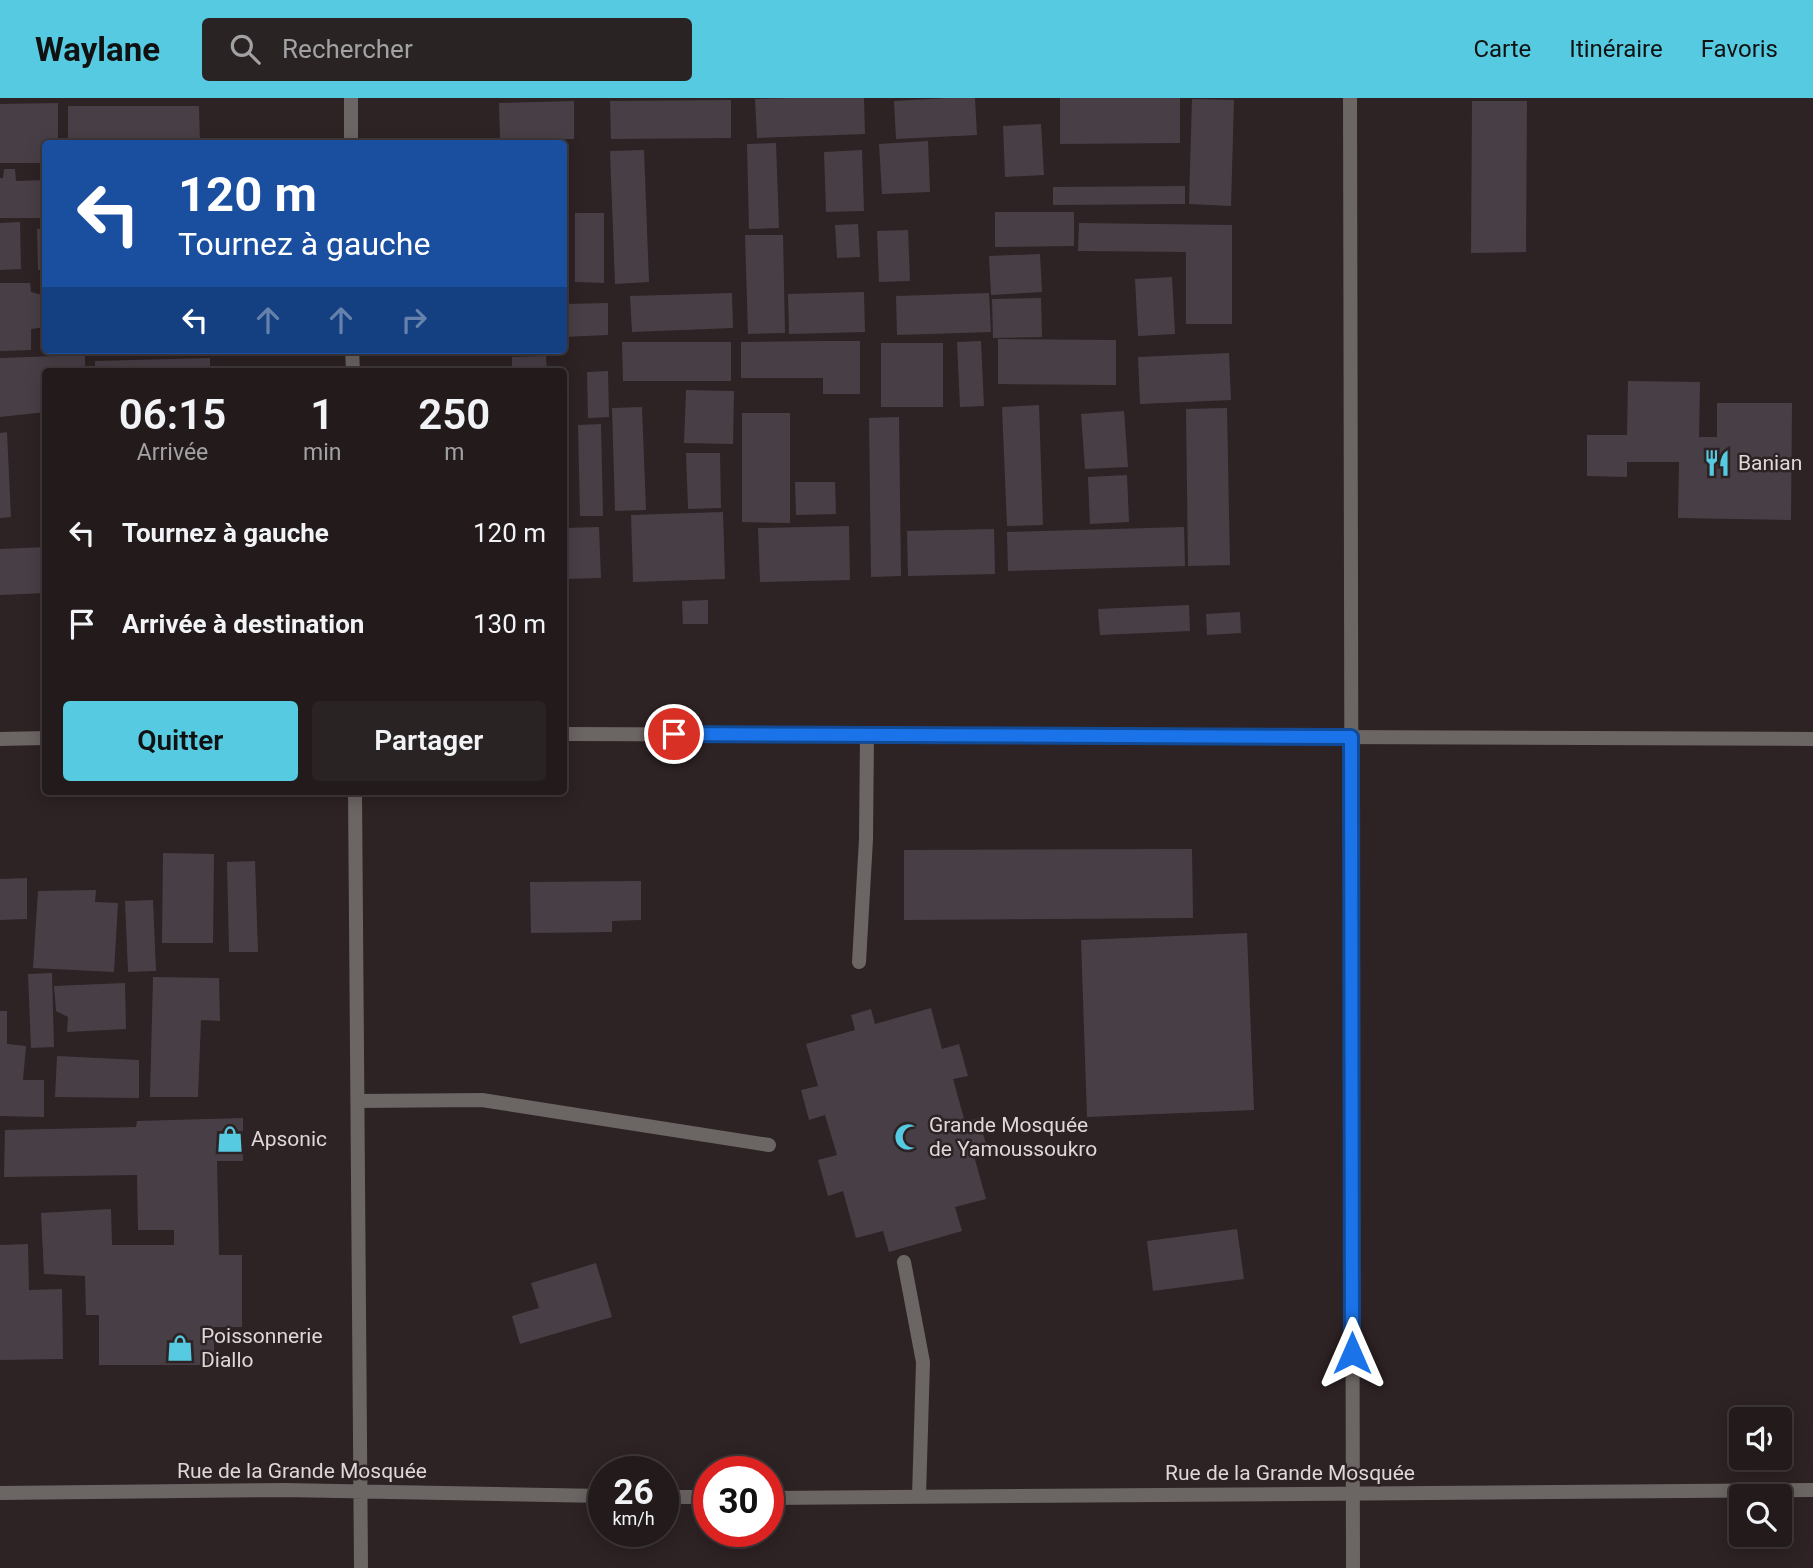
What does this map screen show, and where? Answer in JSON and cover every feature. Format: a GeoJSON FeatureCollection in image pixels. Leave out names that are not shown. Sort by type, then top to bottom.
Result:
{"type":"FeatureCollection","features":[{"type":"Feature","properties":{"kind":"street"},"geometry":{"type":"LineString","coordinates":[[351,98],[351,140]]}},
{"type":"Feature","properties":{"kind":"street"},"geometry":{"type":"LineString","coordinates":[[1350,98],[1353,1568]]}},
{"type":"Feature","properties":{"kind":"street"},"geometry":{"type":"LineString","coordinates":[[567,734],[1813,739]]}},
{"type":"Feature","properties":{"kind":"street"},"geometry":{"type":"LineString","coordinates":[[859,961],[866,839],[867,735]]}},
{"type":"Feature","properties":{"kind":"street"},"geometry":{"type":"LineString","coordinates":[[0,739],[42,738]]}},
{"type":"Feature","properties":{"kind":"street"},"geometry":{"type":"LineString","coordinates":[[355,795],[361,1568]]}},
{"type":"Feature","properties":{"kind":"street"},"geometry":{"type":"LineString","coordinates":[[358,1101],[482,1100],[769,1145]]}},
{"type":"Feature","properties":{"kind":"street"},"geometry":{"type":"LineString","coordinates":[[904,1262],[922,1362],[919,1496]]}},
{"type":"Feature","properties":{"kind":"street","name":"Rue de la Grande Mosquée"},"geometry":{"type":"LineString","coordinates":[[0,1493],[284,1490],[588,1496]]}},
{"type":"Feature","properties":{"kind":"street","name":"Rue de la Grande Mosquée"},"geometry":{"type":"LineString","coordinates":[[784,1498],[1813,1490]]}},
{"type":"Feature","properties":{"kind":"building"},"geometry":{"type":"Polygon","coordinates":[[[864,98],[865,134],[757,138],[755,99],[864,98]]]}},
{"type":"Feature","properties":{"kind":"building"},"geometry":{"type":"Polygon","coordinates":[[[975,98],[977,135],[896,139],[894,101],[975,98]]]}},
{"type":"Feature","properties":{"kind":"building"},"geometry":{"type":"Polygon","coordinates":[[[1060,98],[1180,98],[1180,143],[1060,144],[1060,98]]]}},
{"type":"Feature","properties":{"kind":"building"},"geometry":{"type":"Polygon","coordinates":[[[1192,99],[1234,100],[1231,206],[1189,204],[1192,99]]]}},
{"type":"Feature","properties":{"kind":"building"},"geometry":{"type":"Polygon","coordinates":[[[731,100],[731,138],[611,139],[610,101],[731,100]]]}},
{"type":"Feature","properties":{"kind":"building"},"geometry":{"type":"Polygon","coordinates":[[[574,101],[574,139],[500,140],[499,103],[574,101]]]}},
{"type":"Feature","properties":{"kind":"building"},"geometry":{"type":"Polygon","coordinates":[[[1472,101],[1527,101],[1526,252],[1471,253],[1472,101]]]}},
{"type":"Feature","properties":{"kind":"building"},"geometry":{"type":"Polygon","coordinates":[[[58,103],[58,140],[42,140],[42,163],[0,163],[0,104],[58,103]]]}},
{"type":"Feature","properties":{"kind":"building"},"geometry":{"type":"Polygon","coordinates":[[[68,106],[199,106],[200,140],[68,140],[68,106]]]}},
{"type":"Feature","properties":{"kind":"building"},"geometry":{"type":"Polygon","coordinates":[[[1041,124],[1044,175],[1005,177],[1003,126],[1041,124]]]}},
{"type":"Feature","properties":{"kind":"building"},"geometry":{"type":"Polygon","coordinates":[[[928,141],[930,192],[882,194],[879,144],[928,141]]]}},
{"type":"Feature","properties":{"kind":"building"},"geometry":{"type":"Polygon","coordinates":[[[776,143],[779,228],[749,229],[747,144],[776,143]]]}},
{"type":"Feature","properties":{"kind":"building"},"geometry":{"type":"Polygon","coordinates":[[[644,150],[649,282],[615,284],[610,151],[644,150]]]}},
{"type":"Feature","properties":{"kind":"building"},"geometry":{"type":"Polygon","coordinates":[[[862,150],[864,211],[826,212],[824,152],[862,150]]]}},
{"type":"Feature","properties":{"kind":"building"},"geometry":{"type":"Polygon","coordinates":[[[4,169],[15,169],[16,181],[42,180],[42,218],[0,218],[0,178],[3,178],[4,169]]]}},
{"type":"Feature","properties":{"kind":"building"},"geometry":{"type":"Polygon","coordinates":[[[1185,186],[1185,204],[1053,205],[1053,187],[1185,186]]]}},
{"type":"Feature","properties":{"kind":"building"},"geometry":{"type":"Polygon","coordinates":[[[995,212],[1074,212],[1074,246],[995,247],[995,212]]]}},
{"type":"Feature","properties":{"kind":"building"},"geometry":{"type":"Polygon","coordinates":[[[575,213],[604,213],[604,283],[575,282],[575,213]]]}},
{"type":"Feature","properties":{"kind":"building"},"geometry":{"type":"Polygon","coordinates":[[[20,222],[21,269],[0,270],[0,223],[20,222]]]}},
{"type":"Feature","properties":{"kind":"building"},"geometry":{"type":"Polygon","coordinates":[[[1079,223],[1232,225],[1232,324],[1186,324],[1186,252],[1078,251],[1079,223]]]}},
{"type":"Feature","properties":{"kind":"building"},"geometry":{"type":"Polygon","coordinates":[[[858,224],[860,257],[837,258],[835,225],[858,224]]]}},
{"type":"Feature","properties":{"kind":"building"},"geometry":{"type":"Polygon","coordinates":[[[37,229],[42,229],[42,270],[38,270],[37,229]]]}},
{"type":"Feature","properties":{"kind":"building"},"geometry":{"type":"Polygon","coordinates":[[[908,230],[910,281],[879,282],[877,231],[908,230]]]}},
{"type":"Feature","properties":{"kind":"building"},"geometry":{"type":"Polygon","coordinates":[[[745,235],[783,235],[785,333],[748,334],[745,235]]]}},
{"type":"Feature","properties":{"kind":"building"},"geometry":{"type":"Polygon","coordinates":[[[1040,254],[1042,292],[991,295],[989,256],[1040,254]]]}},
{"type":"Feature","properties":{"kind":"building"},"geometry":{"type":"Polygon","coordinates":[[[1172,277],[1175,334],[1138,336],[1135,279],[1172,277]]]}},
{"type":"Feature","properties":{"kind":"building"},"geometry":{"type":"Polygon","coordinates":[[[0,283],[30,283],[31,292],[42,295],[42,328],[31,329],[31,350],[0,351],[0,283]]]}},
{"type":"Feature","properties":{"kind":"building"},"geometry":{"type":"Polygon","coordinates":[[[864,292],[865,332],[789,334],[788,294],[864,292]]]}},
{"type":"Feature","properties":{"kind":"building"},"geometry":{"type":"Polygon","coordinates":[[[732,293],[733,328],[632,332],[630,296],[732,293]]]}},
{"type":"Feature","properties":{"kind":"building"},"geometry":{"type":"Polygon","coordinates":[[[989,293],[991,332],[897,335],[896,296],[989,293]]]}},
{"type":"Feature","properties":{"kind":"building"},"geometry":{"type":"Polygon","coordinates":[[[1041,298],[1042,337],[993,338],[992,299],[1041,298]]]}},
{"type":"Feature","properties":{"kind":"building"},"geometry":{"type":"Polygon","coordinates":[[[608,303],[608,335],[567,337],[567,304],[608,303]]]}},
{"type":"Feature","properties":{"kind":"building"},"geometry":{"type":"Polygon","coordinates":[[[998,339],[1116,340],[1116,385],[998,384],[998,339]]]}},
{"type":"Feature","properties":{"kind":"building"},"geometry":{"type":"Polygon","coordinates":[[[860,341],[860,394],[823,394],[823,378],[741,378],[741,342],[860,341]]]}},
{"type":"Feature","properties":{"kind":"building"},"geometry":{"type":"Polygon","coordinates":[[[981,341],[984,406],[960,407],[957,342],[981,341]]]}},
{"type":"Feature","properties":{"kind":"building"},"geometry":{"type":"Polygon","coordinates":[[[622,342],[731,342],[731,381],[623,381],[622,342]]]}},
{"type":"Feature","properties":{"kind":"building"},"geometry":{"type":"Polygon","coordinates":[[[881,343],[943,343],[943,407],[881,407],[881,343]]]}},
{"type":"Feature","properties":{"kind":"building"},"geometry":{"type":"Polygon","coordinates":[[[1229,353],[1231,400],[1140,404],[1138,357],[1229,353]]]}},
{"type":"Feature","properties":{"kind":"building"},"geometry":{"type":"Polygon","coordinates":[[[85,355],[85,368],[42,368],[42,412],[0,417],[0,358],[85,355]]]}},
{"type":"Feature","properties":{"kind":"building"},"geometry":{"type":"Polygon","coordinates":[[[546,356],[547,368],[512,368],[512,357],[546,356]]]}},
{"type":"Feature","properties":{"kind":"building"},"geometry":{"type":"Polygon","coordinates":[[[210,358],[210,368],[95,368],[95,361],[210,358]]]}},
{"type":"Feature","properties":{"kind":"building"},"geometry":{"type":"Polygon","coordinates":[[[608,371],[609,417],[588,418],[587,372],[608,371]]]}},
{"type":"Feature","properties":{"kind":"building"},"geometry":{"type":"Polygon","coordinates":[[[1628,381],[1700,382],[1699,437],[1717,437],[1717,403],[1792,403],[1791,520],[1678,518],[1679,462],[1627,462],[1627,477],[1587,476],[1587,435],[1627,435],[1628,381]]]}},
{"type":"Feature","properties":{"kind":"building"},"geometry":{"type":"Polygon","coordinates":[[[686,390],[734,391],[733,444],[684,443],[686,390]]]}},
{"type":"Feature","properties":{"kind":"building"},"geometry":{"type":"Polygon","coordinates":[[[1039,405],[1043,525],[1007,526],[1002,407],[1039,405]]]}},
{"type":"Feature","properties":{"kind":"building"},"geometry":{"type":"Polygon","coordinates":[[[642,407],[646,510],[615,511],[612,408],[642,407]]]}},
{"type":"Feature","properties":{"kind":"building"},"geometry":{"type":"Polygon","coordinates":[[[1227,408],[1230,565],[1188,566],[1186,409],[1227,408]]]}},
{"type":"Feature","properties":{"kind":"building"},"geometry":{"type":"Polygon","coordinates":[[[1124,411],[1128,467],[1085,469],[1081,414],[1124,411]]]}},
{"type":"Feature","properties":{"kind":"building"},"geometry":{"type":"Polygon","coordinates":[[[742,413],[790,413],[790,523],[742,522],[742,413]]]}},
{"type":"Feature","properties":{"kind":"building"},"geometry":{"type":"Polygon","coordinates":[[[899,417],[901,576],[871,577],[869,418],[899,417]]]}},
{"type":"Feature","properties":{"kind":"building"},"geometry":{"type":"Polygon","coordinates":[[[601,424],[603,516],[580,516],[578,425],[601,424]]]}},
{"type":"Feature","properties":{"kind":"building"},"geometry":{"type":"Polygon","coordinates":[[[7,432],[11,517],[0,518],[0,433],[7,432]]]}},
{"type":"Feature","properties":{"kind":"building"},"geometry":{"type":"Polygon","coordinates":[[[686,453],[720,453],[721,508],[688,509],[686,453]]]}},
{"type":"Feature","properties":{"kind":"building"},"geometry":{"type":"Polygon","coordinates":[[[1127,475],[1129,522],[1090,524],[1088,477],[1127,475]]]}},
{"type":"Feature","properties":{"kind":"building"},"geometry":{"type":"Polygon","coordinates":[[[795,482],[835,482],[836,514],[796,515],[795,482]]]}},
{"type":"Feature","properties":{"kind":"building"},"geometry":{"type":"Polygon","coordinates":[[[723,512],[725,579],[633,582],[631,515],[723,512]]]}},
{"type":"Feature","properties":{"kind":"building"},"geometry":{"type":"Polygon","coordinates":[[[849,526],[850,580],[760,582],[758,528],[849,526]]]}},
{"type":"Feature","properties":{"kind":"building"},"geometry":{"type":"Polygon","coordinates":[[[599,527],[601,578],[567,579],[567,528],[599,527]]]}},
{"type":"Feature","properties":{"kind":"building"},"geometry":{"type":"Polygon","coordinates":[[[1184,527],[1185,566],[1008,571],[1007,532],[1184,527]]]}},
{"type":"Feature","properties":{"kind":"building"},"geometry":{"type":"Polygon","coordinates":[[[994,529],[995,574],[908,576],[907,531],[994,529]]]}},
{"type":"Feature","properties":{"kind":"building"},"geometry":{"type":"Polygon","coordinates":[[[42,547],[42,593],[0,595],[0,549],[42,547]]]}},
{"type":"Feature","properties":{"kind":"building"},"geometry":{"type":"Polygon","coordinates":[[[708,600],[708,624],[683,624],[682,601],[708,600]]]}},
{"type":"Feature","properties":{"kind":"building"},"geometry":{"type":"Polygon","coordinates":[[[1189,605],[1190,631],[1100,635],[1098,609],[1189,605]]]}},
{"type":"Feature","properties":{"kind":"building"},"geometry":{"type":"Polygon","coordinates":[[[1240,612],[1241,633],[1207,635],[1206,614],[1240,612]]]}},
{"type":"Feature","properties":{"kind":"building"},"geometry":{"type":"Polygon","coordinates":[[[1192,849],[1193,918],[904,920],[904,850],[1192,849]]]}},
{"type":"Feature","properties":{"kind":"building"},"geometry":{"type":"Polygon","coordinates":[[[163,853],[214,854],[213,943],[162,943],[163,853]]]}},
{"type":"Feature","properties":{"kind":"building"},"geometry":{"type":"Polygon","coordinates":[[[255,861],[258,952],[229,952],[227,862],[255,861]]]}},
{"type":"Feature","properties":{"kind":"building"},"geometry":{"type":"Polygon","coordinates":[[[27,878],[27,919],[0,920],[0,879],[27,878]]]}},
{"type":"Feature","properties":{"kind":"building"},"geometry":{"type":"Polygon","coordinates":[[[641,881],[641,920],[612,921],[612,932],[531,933],[530,882],[641,881]]]}},
{"type":"Feature","properties":{"kind":"building"},"geometry":{"type":"Polygon","coordinates":[[[96,890],[95,902],[118,903],[114,972],[33,968],[38,891],[96,890]]]}},
{"type":"Feature","properties":{"kind":"building"},"geometry":{"type":"Polygon","coordinates":[[[153,900],[156,971],[128,972],[125,901],[153,900]]]}},
{"type":"Feature","properties":{"kind":"building"},"geometry":{"type":"Polygon","coordinates":[[[1247,933],[1254,1110],[1087,1117],[1081,940],[1247,933]]]}},
{"type":"Feature","properties":{"kind":"building"},"geometry":{"type":"Polygon","coordinates":[[[52,973],[54,1047],[31,1048],[28,974],[52,973]]]}},
{"type":"Feature","properties":{"kind":"building"},"geometry":{"type":"Polygon","coordinates":[[[153,977],[219,978],[220,1021],[201,1020],[198,1097],[150,1097],[153,977]]]}},
{"type":"Feature","properties":{"kind":"building"},"geometry":{"type":"Polygon","coordinates":[[[125,983],[126,1029],[67,1032],[68,1017],[56,1011],[54,986],[125,983]]]}},
{"type":"Feature","properties":{"kind":"building","name":"Grande Mosquée de Yamoussoukro"},"geometry":{"type":"Polygon","coordinates":[[[931,1008],[942,1049],[959,1044],[968,1076],[953,1079],[965,1122],[979,1118],[988,1152],[974,1156],[986,1199],[955,1207],[962,1231],[889,1252],[883,1231],[856,1238],[843,1191],[828,1196],[818,1160],[837,1155],[825,1115],[809,1120],[801,1090],[818,1086],[806,1044],[855,1030],[851,1015],[871,1009],[875,1024],[931,1008]]]}},
{"type":"Feature","properties":{"kind":"building"},"geometry":{"type":"Polygon","coordinates":[[[0,1011],[7,1011],[7,1044],[26,1046],[23,1080],[44,1080],[44,1117],[0,1116],[0,1011]]]}},
{"type":"Feature","properties":{"kind":"building"},"geometry":{"type":"Polygon","coordinates":[[[57,1056],[139,1060],[139,1098],[55,1097],[57,1056]]]}},
{"type":"Feature","properties":{"kind":"building"},"geometry":{"type":"Polygon","coordinates":[[[243,1118],[243,1161],[217,1161],[219,1255],[242,1255],[242,1327],[214,1327],[214,1365],[99,1365],[99,1315],[86,1315],[85,1276],[44,1274],[41,1213],[111,1209],[112,1245],[174,1245],[174,1230],[138,1230],[137,1175],[4,1177],[5,1130],[136,1127],[137,1121],[243,1118]]]}},
{"type":"Feature","properties":{"kind":"building"},"geometry":{"type":"Polygon","coordinates":[[[1237,1229],[1244,1279],[1153,1291],[1147,1241],[1237,1229]]]}},
{"type":"Feature","properties":{"kind":"building"},"geometry":{"type":"Polygon","coordinates":[[[28,1244],[29,1290],[62,1289],[63,1359],[0,1360],[0,1245],[28,1244]]]}},
{"type":"Feature","properties":{"kind":"building"},"geometry":{"type":"Polygon","coordinates":[[[596,1263],[612,1317],[520,1344],[512,1316],[539,1308],[531,1283],[596,1263]]]}},
{"type":"Feature","properties":{"kind":"place","name":"Banian"},"geometry":{"type":"Point","coordinates":[1717,463]}},
{"type":"Feature","properties":{"kind":"place","name":"Grande Mosquée de Yamoussoukro"},"geometry":{"type":"Point","coordinates":[908,1137]}},
{"type":"Feature","properties":{"kind":"place","name":"Apsonic"},"geometry":{"type":"Point","coordinates":[230,1139]}},
{"type":"Feature","properties":{"kind":"place","name":"Poissonnerie Diallo"},"geometry":{"type":"Point","coordinates":[180,1348]}},
{"type":"Feature","properties":{"kind":"route"},"geometry":{"type":"LineString","coordinates":[[674,734],[1351,737],[1352,1353]]}}]}
